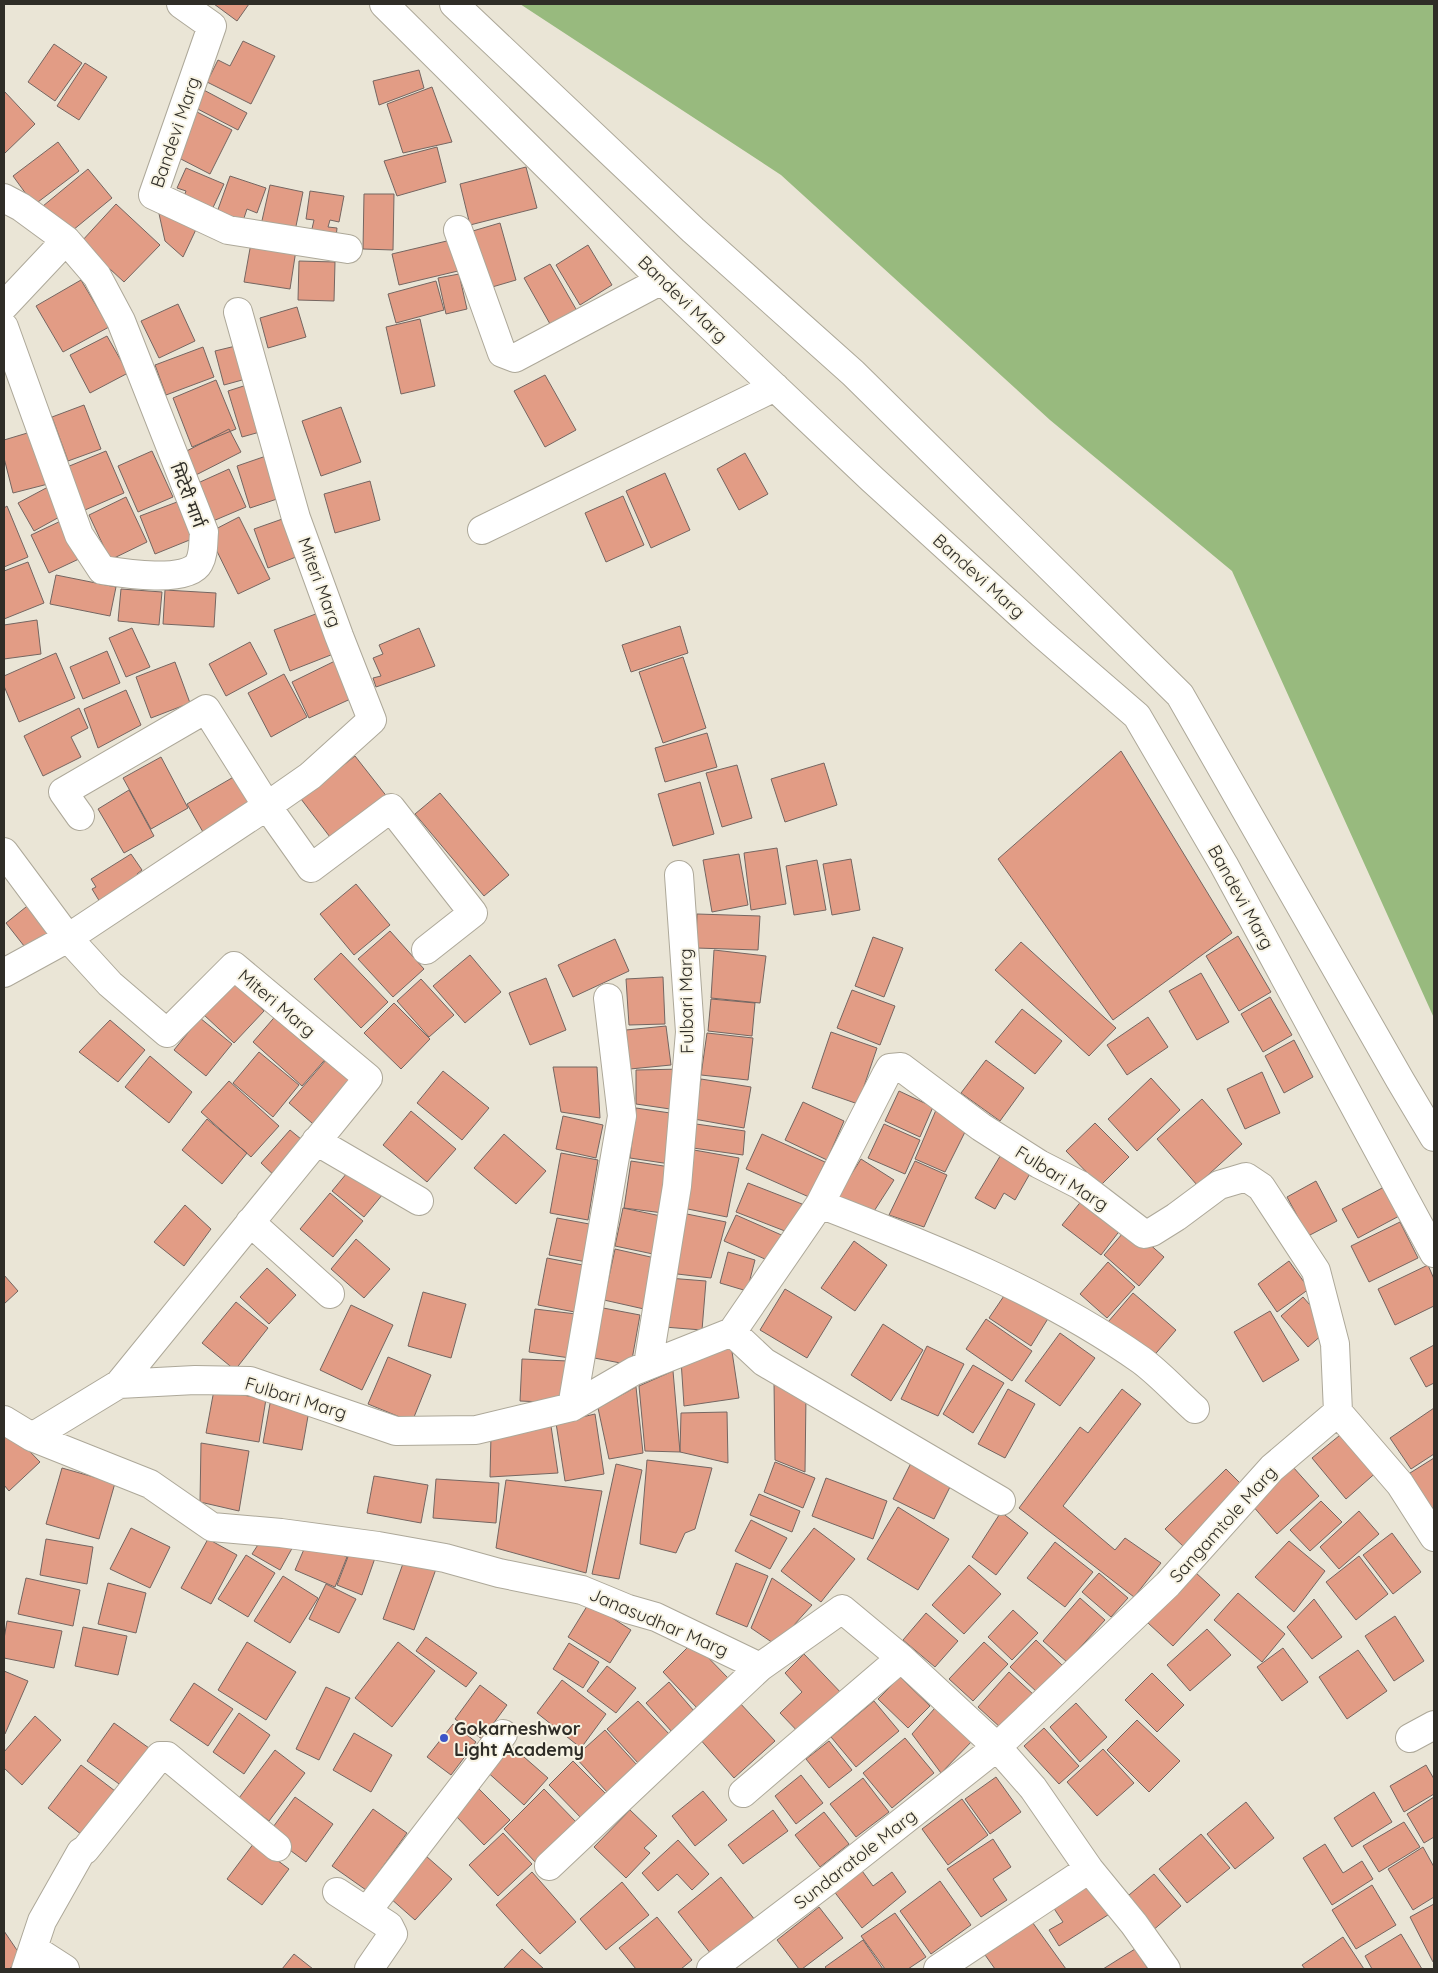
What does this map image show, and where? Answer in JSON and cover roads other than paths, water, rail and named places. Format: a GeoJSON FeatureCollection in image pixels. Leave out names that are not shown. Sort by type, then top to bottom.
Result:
{"type":"FeatureCollection","features":[{"type":"Feature","properties":{"kind":"street","name":"Bandevi Marg"},"geometry":{"type":"LineString","coordinates":[[181,4],[212,26],[153,195],[228,230],[348,249]]}},
{"type":"Feature","properties":{"kind":"street","name":"Bandevi Marg"},"geometry":{"type":"LineString","coordinates":[[384,4],[662,280],[879,486],[1035,628],[1137,716],[1224,865],[1434,1253]]}},
{"type":"Feature","properties":{"kind":"street"},"geometry":{"type":"LineString","coordinates":[[454,4],[693,230],[853,373],[1180,696],[1434,1137]]}},
{"type":"Feature","properties":{"kind":"street","name":"मिटेरी मार्ग"},"geometry":{"type":"LineString","coordinates":[[4,198],[21,207],[66,240],[97,276],[120,321],[204,532],[203,553],[198,565],[188,572],[146,576],[102,570],[79,535],[4,328]]}},
{"type":"Feature","properties":{"kind":"street"},"geometry":{"type":"LineString","coordinates":[[458,230],[502,353],[515,358],[662,280]]}},
{"type":"Feature","properties":{"kind":"street"},"geometry":{"type":"LineString","coordinates":[[4,306],[66,240]]}},
{"type":"Feature","properties":{"kind":"street","name":"Miteri Marg"},"geometry":{"type":"LineString","coordinates":[[4,973],[68,938],[267,806],[310,776],[372,720],[296,518],[238,312]]}},
{"type":"Feature","properties":{"kind":"street"},"geometry":{"type":"LineString","coordinates":[[482,530],[775,387]]}},
{"type":"Feature","properties":{"kind":"street"},"geometry":{"type":"LineString","coordinates":[[80,816],[63,792],[206,709],[267,806],[311,868],[391,808],[473,913],[426,950]]}},
{"type":"Feature","properties":{"kind":"street"},"geometry":{"type":"LineString","coordinates":[[4,852],[68,938]]}},
{"type":"Feature","properties":{"kind":"street","name":"Fulbari Marg"},"geometry":{"type":"LineString","coordinates":[[648,1365],[677,1186],[690,1032],[679,875]]}},
{"type":"Feature","properties":{"kind":"street","name":"Miteri Marg"},"geometry":{"type":"LineString","coordinates":[[68,938],[110,984],[167,1033],[234,966],[368,1078],[119,1384]]}},
{"type":"Feature","properties":{"kind":"street"},"geometry":{"type":"LineString","coordinates":[[572,1407],[622,1116],[608,998]]}},
{"type":"Feature","properties":{"kind":"street","name":"Fulbari Marg"},"geometry":{"type":"LineString","coordinates":[[32,1437],[119,1384],[195,1380],[250,1381],[396,1431],[476,1430],[572,1407],[634,1371],[732,1332],[820,1204],[890,1068],[900,1067],[981,1127],[1039,1164],[1080,1185],[1144,1234],[1152,1232],[1176,1217],[1219,1185],[1246,1177],[1261,1187],[1316,1271],[1335,1344],[1338,1412]]}},
{"type":"Feature","properties":{"kind":"street"},"geometry":{"type":"LineString","coordinates":[[316,1141],[419,1201]]}},
{"type":"Feature","properties":{"kind":"street"},"geometry":{"type":"LineString","coordinates":[[820,1204],[944,1252],[1045,1302],[1142,1361],[1195,1409]]}},
{"type":"Feature","properties":{"kind":"street"},"geometry":{"type":"LineString","coordinates":[[250,1222],[330,1294]]}},
{"type":"Feature","properties":{"kind":"street"},"geometry":{"type":"LineString","coordinates":[[732,1332],[764,1362],[1001,1501]]}},
{"type":"Feature","properties":{"kind":"street"},"geometry":{"type":"LineString","coordinates":[[1338,1412],[1400,1484],[1434,1537]]}},
{"type":"Feature","properties":{"kind":"street","name":"Sangamtole Marg"},"geometry":{"type":"LineString","coordinates":[[997,1747],[1168,1584],[1272,1468],[1338,1412]]}},
{"type":"Feature","properties":{"kind":"street"},"geometry":{"type":"LineString","coordinates":[[4,1420],[32,1437]]}},
{"type":"Feature","properties":{"kind":"street","name":"Janasudhar Marg"},"geometry":{"type":"LineString","coordinates":[[32,1437],[150,1484],[212,1527],[281,1532],[378,1546],[445,1558],[500,1573],[582,1590],[628,1609],[656,1617],[760,1667]]}},
{"type":"Feature","properties":{"kind":"street"},"geometry":{"type":"LineString","coordinates":[[549,1866],[760,1667],[842,1608],[901,1658],[997,1747],[1033,1788],[1089,1868],[1134,1924],[1166,1969]]}},
{"type":"Feature","properties":{"kind":"street"},"geometry":{"type":"LineString","coordinates":[[743,1793],[901,1658]]}},
{"type":"Feature","properties":{"kind":"street"},"geometry":{"type":"LineString","coordinates":[[1410,1738],[1434,1725]]}},
{"type":"Feature","properties":{"kind":"street"},"geometry":{"type":"LineString","coordinates":[[366,1911],[503,1734]]}},
{"type":"Feature","properties":{"kind":"street","name":"Sundaratole Marg"},"geometry":{"type":"LineString","coordinates":[[711,1969],[831,1878],[997,1747]]}},
{"type":"Feature","properties":{"kind":"street"},"geometry":{"type":"LineString","coordinates":[[65,1969],[30,1959],[42,1921],[81,1852],[85,1850],[160,1756],[167,1756],[277,1847]]}},
{"type":"Feature","properties":{"kind":"street"},"geometry":{"type":"LineString","coordinates":[[938,1969],[1089,1868]]}},
{"type":"Feature","properties":{"kind":"street"},"geometry":{"type":"LineString","coordinates":[[337,1892],[389,1926],[393,1934],[369,1969]]}},
{"type":"Feature","properties":{"kind":"place","name":"Gokarneshwor Light Academy"},"geometry":{"type":"Point","coordinates":[444,1738]}}]}
